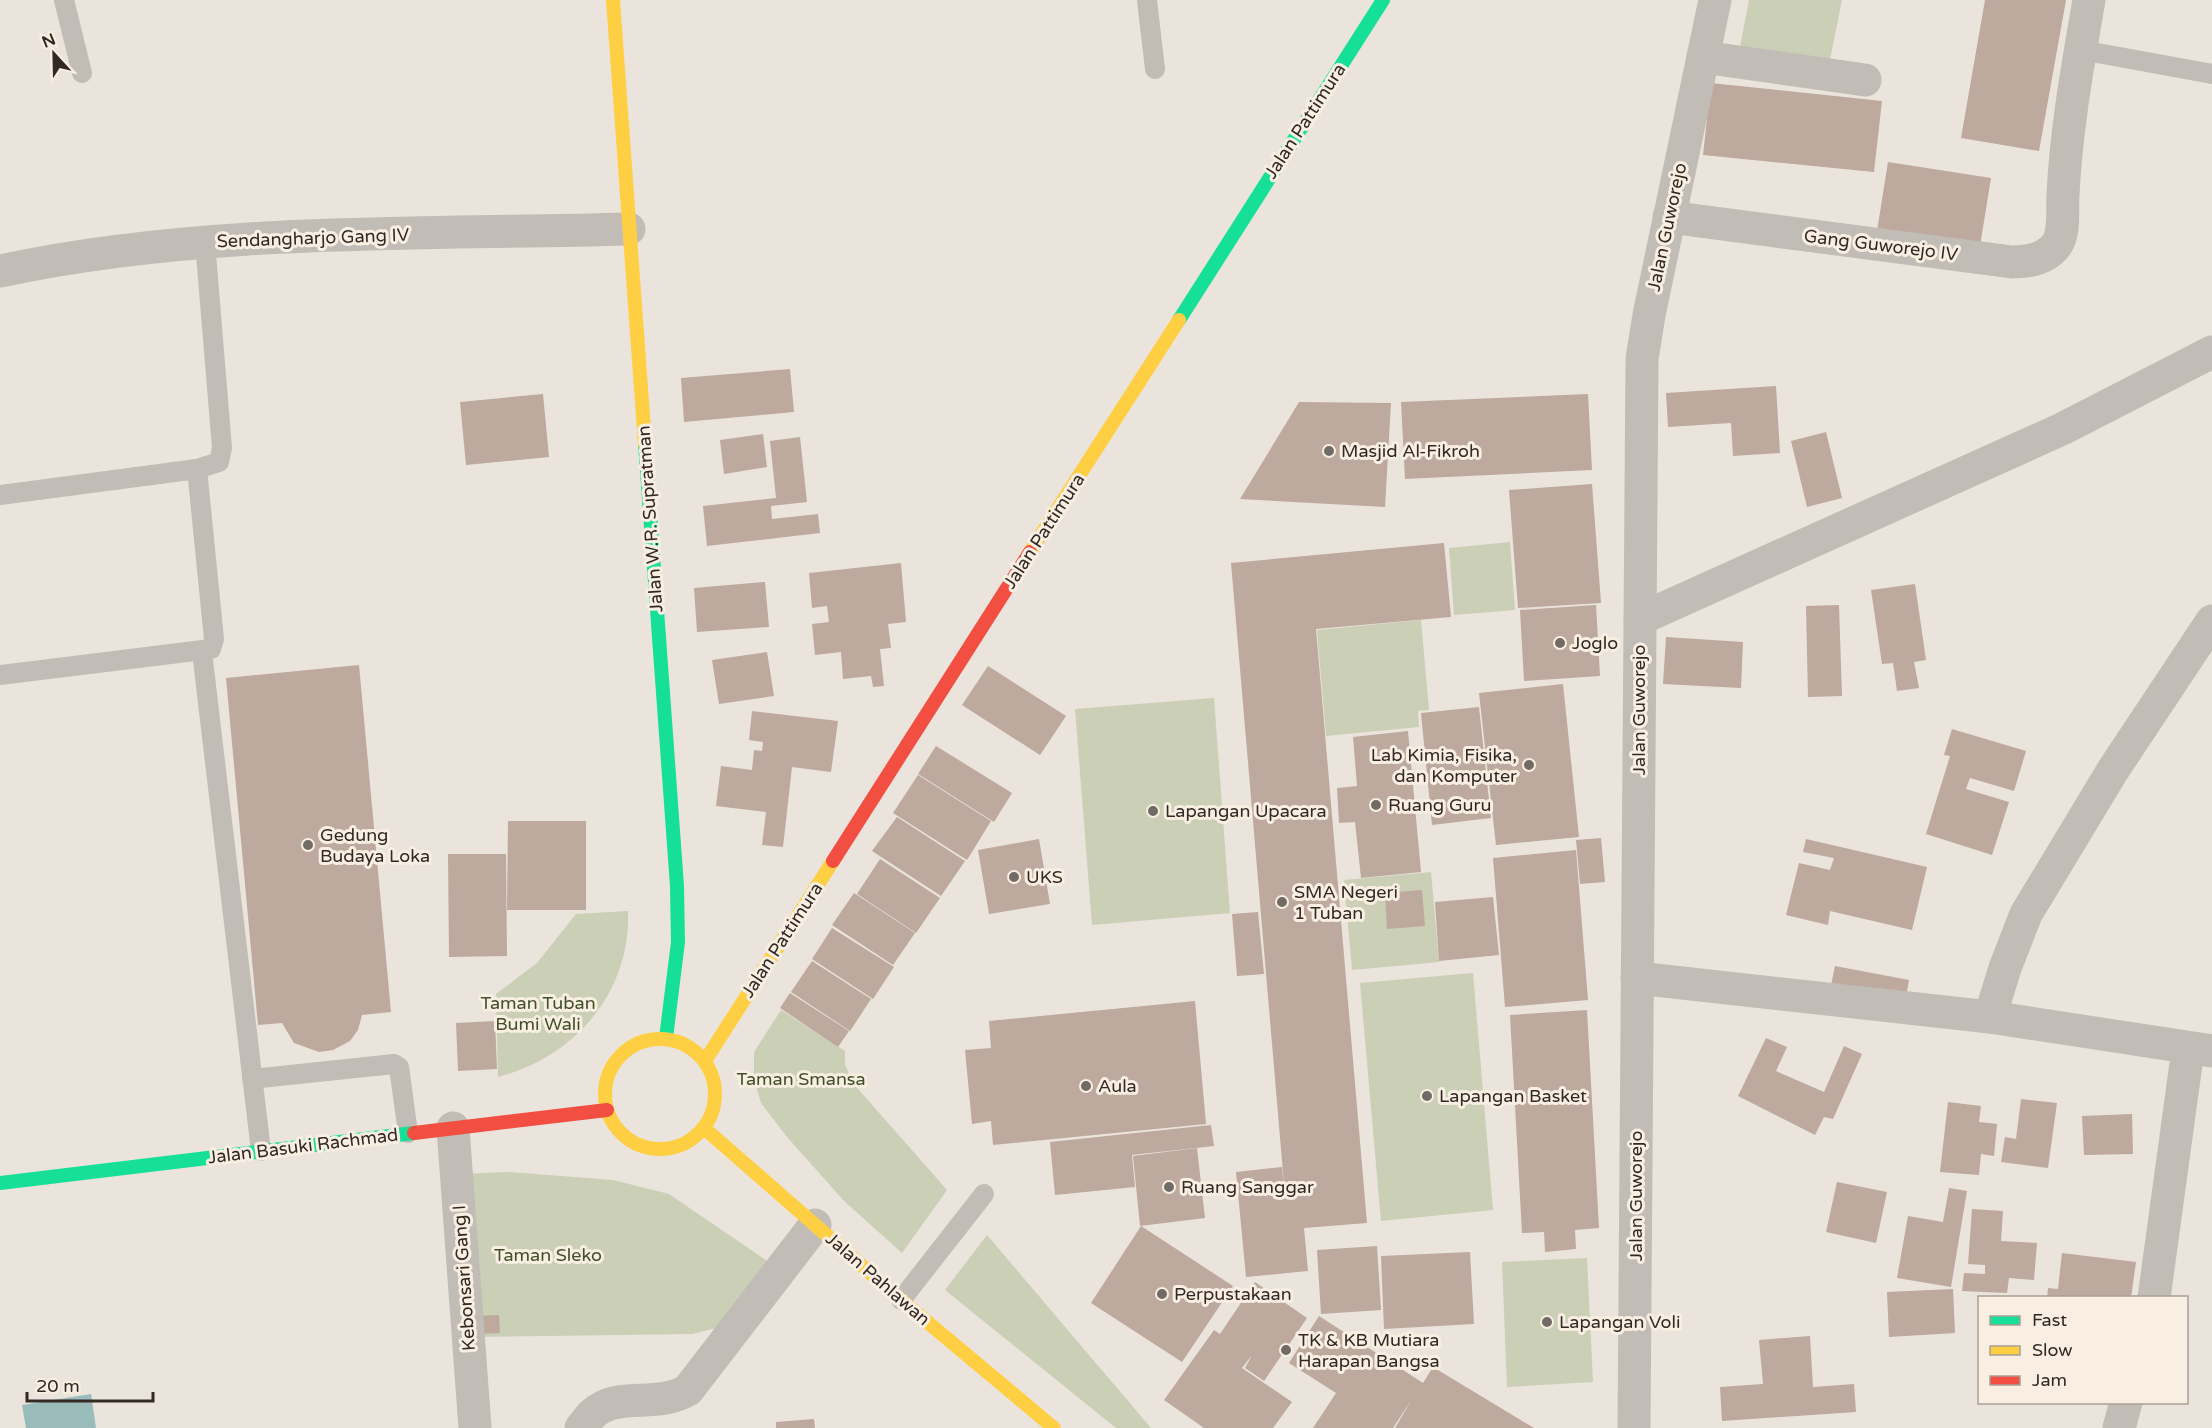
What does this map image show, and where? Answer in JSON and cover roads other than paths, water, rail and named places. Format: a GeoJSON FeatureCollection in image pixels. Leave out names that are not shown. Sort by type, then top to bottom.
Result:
{"type":"FeatureCollection","features":[{"type":"Feature","properties":{"kind":"street","name":"Jalan W.R. Supratman"},"geometry":{"type":"LineString","coordinates":[[613,0],[678,895],[678,942],[666,1038]]}},
{"type":"Feature","properties":{"kind":"street","name":"Jalan Pattimura"},"geometry":{"type":"LineString","coordinates":[[705,1061],[1383,0]]}},
{"type":"Feature","properties":{"kind":"street","name":"Jalan Guworejo"},"geometry":{"type":"LineString","coordinates":[[1634,1428],[1642,359],[1669,217],[1715,0]]}},
{"type":"Feature","properties":{"kind":"street","name":"Gang Guworejo IV"},"geometry":{"type":"LineString","coordinates":[[1669,217],[2012,262],[2032,261],[2059,242],[2067,154],[2080,50],[2089,0]]}},
{"type":"Feature","properties":{"kind":"street"},"geometry":{"type":"LineString","coordinates":[[1703,57],[1865,80]]}},
{"type":"Feature","properties":{"kind":"street","name":"Sendangharjo Gang IV"},"geometry":{"type":"LineString","coordinates":[[0,271],[86,255],[205,242],[629,229]]}},
{"type":"Feature","properties":{"kind":"street"},"geometry":{"type":"LineString","coordinates":[[1640,619],[2062,429],[2212,352]]}},
{"type":"Feature","properties":{"kind":"street"},"geometry":{"type":"LineString","coordinates":[[1990,1017],[2005,968],[2026,914],[2113,770],[2212,621]]}},
{"type":"Feature","properties":{"kind":"street"},"geometry":{"type":"LineString","coordinates":[[1637,978],[1990,1017],[2200,1050],[2154,1296]]}},
{"type":"Feature","properties":{"kind":"street"},"geometry":{"type":"LineString","coordinates":[[666,1038],[694,1049],[705,1061],[714,1077],[716,1095],[713,1113],[704,1128],[691,1140],[675,1147],[658,1149],[641,1146],[626,1137],[614,1125],[607,1110],[604,1092],[608,1074],[617,1058],[631,1047],[648,1040],[666,1038]]}},
{"type":"Feature","properties":{"kind":"street","name":"Jalan Basuki Rachmad"},"geometry":{"type":"LineString","coordinates":[[0,1183],[607,1110]]}},
{"type":"Feature","properties":{"kind":"street","name":"Kebonsari Gang I"},"geometry":{"type":"LineString","coordinates":[[453,1128],[475,1428]]}},
{"type":"Feature","properties":{"kind":"street","name":"Jalan Pahlawan"},"geometry":{"type":"LineString","coordinates":[[704,1128],[901,1300],[1054,1428]]}},
{"type":"Feature","properties":{"kind":"street"},"geometry":{"type":"LineString","coordinates":[[581,1428],[594,1413],[607,1405],[664,1399],[688,1390],[815,1225]]}},
{"type":"Feature","properties":{"kind":"street"},"geometry":{"type":"LineString","coordinates":[[2119,1428],[2125,1404]]}},
{"type":"Feature","properties":{"kind":"lane"},"geometry":{"type":"LineString","coordinates":[[64,0],[82,73]]}},
{"type":"Feature","properties":{"kind":"lane"},"geometry":{"type":"LineString","coordinates":[[1147,0],[1155,69]]}},
{"type":"Feature","properties":{"kind":"lane"},"geometry":{"type":"LineString","coordinates":[[2080,50],[2212,74]]}},
{"type":"Feature","properties":{"kind":"lane"},"geometry":{"type":"LineString","coordinates":[[0,495],[216,465],[222,454],[205,242]]}},
{"type":"Feature","properties":{"kind":"lane"},"geometry":{"type":"LineString","coordinates":[[0,675],[202,652],[211,649],[214,639],[197,469]]}},
{"type":"Feature","properties":{"kind":"lane"},"geometry":{"type":"LineString","coordinates":[[202,652],[261,1151]]}},
{"type":"Feature","properties":{"kind":"lane"},"geometry":{"type":"LineString","coordinates":[[252,1079],[394,1064],[399,1067],[408,1133]]}},
{"type":"Feature","properties":{"kind":"lane"},"geometry":{"type":"LineString","coordinates":[[901,1300],[984,1194]]}},
{"type":"Feature","properties":{"kind":"water"},"geometry":{"type":"Polygon","coordinates":[[[91,1394],[96,1428],[26,1428],[22,1405],[91,1394]]]}},
{"type":"Feature","properties":{"kind":"place","name":"Masjid Al-Fikroh"},"geometry":{"type":"Point","coordinates":[1329,451]}},
{"type":"Feature","properties":{"kind":"place","name":"Joglo"},"geometry":{"type":"Point","coordinates":[1560,643]}},
{"type":"Feature","properties":{"kind":"place","name":"Lab Kimia, Fisika, dan Komputer"},"geometry":{"type":"Point","coordinates":[1529,765]}},
{"type":"Feature","properties":{"kind":"place","name":"Ruang Guru"},"geometry":{"type":"Point","coordinates":[1376,805]}},
{"type":"Feature","properties":{"kind":"place","name":"Lapangan Upacara"},"geometry":{"type":"Point","coordinates":[1153,811]}},
{"type":"Feature","properties":{"kind":"place","name":"Gedung Budaya Loka"},"geometry":{"type":"Point","coordinates":[308,845]}},
{"type":"Feature","properties":{"kind":"place","name":"UKS"},"geometry":{"type":"Point","coordinates":[1014,877]}},
{"type":"Feature","properties":{"kind":"place","name":"SMA Negeri 1 Tuban"},"geometry":{"type":"Point","coordinates":[1282,902]}},
{"type":"Feature","properties":{"kind":"place","name":"Aula"},"geometry":{"type":"Point","coordinates":[1086,1086]}},
{"type":"Feature","properties":{"kind":"place","name":"Lapangan Basket"},"geometry":{"type":"Point","coordinates":[1427,1096]}},
{"type":"Feature","properties":{"kind":"place","name":"Ruang Sanggar"},"geometry":{"type":"Point","coordinates":[1169,1187]}},
{"type":"Feature","properties":{"kind":"place","name":"Perpustakaan"},"geometry":{"type":"Point","coordinates":[1162,1294]}},
{"type":"Feature","properties":{"kind":"place","name":"Lapangan Voli"},"geometry":{"type":"Point","coordinates":[1547,1322]}},
{"type":"Feature","properties":{"kind":"place","name":"TK & KB Mutiara Harapan Bangsa"},"geometry":{"type":"Point","coordinates":[1286,1350]}},
{"type":"Feature","properties":{"kind":"park label","name":"Taman Tuban Bumi Wali"},"geometry":{"type":"Point","coordinates":[538,1013]}},
{"type":"Feature","properties":{"kind":"park label","name":"Taman Smansa"},"geometry":{"type":"Point","coordinates":[801,1079]}},
{"type":"Feature","properties":{"kind":"park label","name":"Taman Sleko"},"geometry":{"type":"Point","coordinates":[548,1255]}}]}
